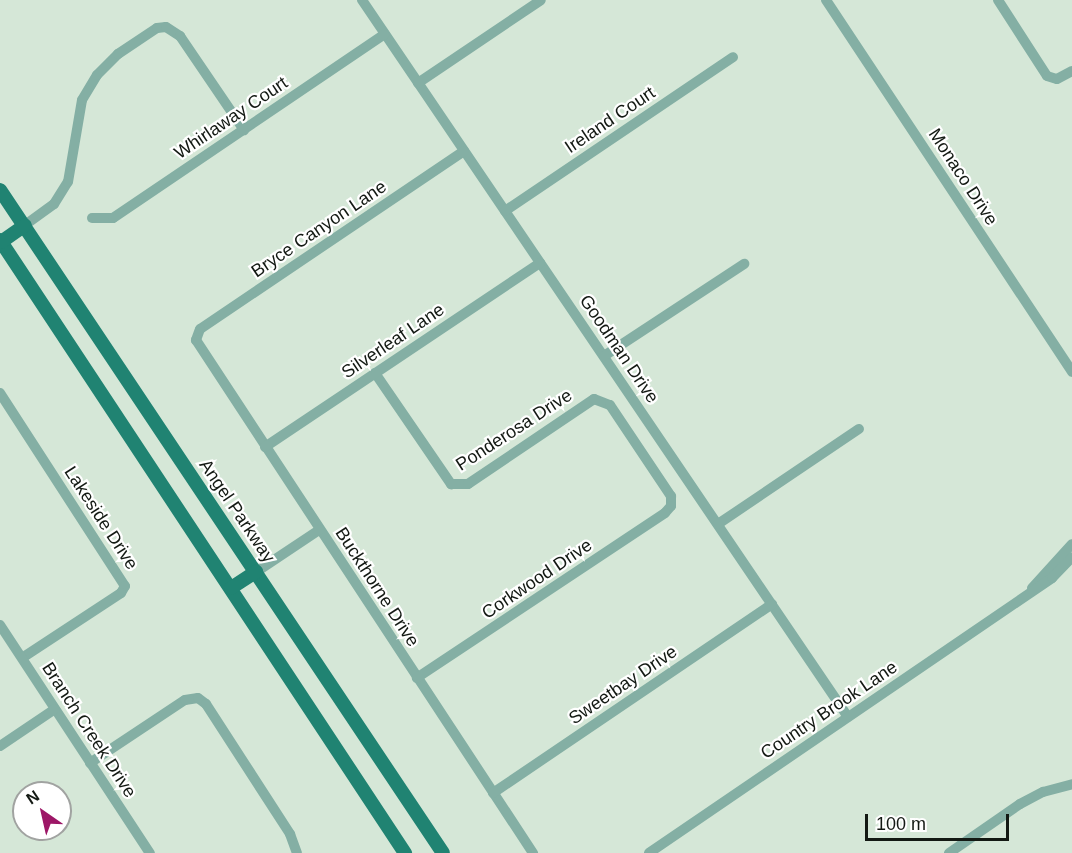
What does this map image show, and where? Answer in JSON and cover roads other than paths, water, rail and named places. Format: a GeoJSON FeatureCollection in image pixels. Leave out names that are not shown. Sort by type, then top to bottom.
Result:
{"type":"FeatureCollection","features":[{"type":"Feature","properties":{"kind":"main road","name":"Angel Parkway"},"geometry":{"type":"LineString","coordinates":[[0,190],[443,853]]}},
{"type":"Feature","properties":{"kind":"main road"},"geometry":{"type":"LineString","coordinates":[[25,225],[1,241],[405,853]]}},
{"type":"Feature","properties":{"kind":"main road"},"geometry":{"type":"LineString","coordinates":[[231,588],[256,572]]}},
{"type":"Feature","properties":{"kind":"street","name":"Goodman Drive"},"geometry":{"type":"LineString","coordinates":[[362,0],[848,717]]}},
{"type":"Feature","properties":{"kind":"street"},"geometry":{"type":"LineString","coordinates":[[418,83],[541,0]]}},
{"type":"Feature","properties":{"kind":"street","name":"Monaco Drive"},"geometry":{"type":"LineString","coordinates":[[826,0],[1072,372]]}},
{"type":"Feature","properties":{"kind":"street"},"geometry":{"type":"LineString","coordinates":[[998,0],[1047,76],[1058,80],[1072,71]]}},
{"type":"Feature","properties":{"kind":"street"},"geometry":{"type":"LineString","coordinates":[[25,225],[54,204],[68,182],[82,100],[97,75],[118,54],[157,28],[166,27],[180,36],[244,130]]}},
{"type":"Feature","properties":{"kind":"street","name":"Whirlaway Court"},"geometry":{"type":"LineString","coordinates":[[92,218],[113,218],[385,34]]}},
{"type":"Feature","properties":{"kind":"street","name":"Ireland Court"},"geometry":{"type":"LineString","coordinates":[[505,211],[733,57]]}},
{"type":"Feature","properties":{"kind":"street","name":"Bryce Canyon Lane"},"geometry":{"type":"LineString","coordinates":[[196,338],[200,329],[464,151]]}},
{"type":"Feature","properties":{"kind":"street","name":"Silverleaf Lane"},"geometry":{"type":"LineString","coordinates":[[265,447],[540,263]]}},
{"type":"Feature","properties":{"kind":"street"},"geometry":{"type":"LineString","coordinates":[[604,356],[744,264]]}},
{"type":"Feature","properties":{"kind":"street","name":"Buckthorne Drive"},"geometry":{"type":"LineString","coordinates":[[196,338],[197,344],[532,853]]}},
{"type":"Feature","properties":{"kind":"street","name":"Ponderosa Drive"},"geometry":{"type":"LineString","coordinates":[[375,373],[450,484],[468,484],[589,400],[600,399],[610,405],[669,492],[671,503]]}},
{"type":"Feature","properties":{"kind":"street","name":"Lakeside Drive"},"geometry":{"type":"LineString","coordinates":[[0,393],[125,586],[121,593],[22,658]]}},
{"type":"Feature","properties":{"kind":"street"},"geometry":{"type":"LineString","coordinates":[[718,524],[859,429]]}},
{"type":"Feature","properties":{"kind":"street","name":"Corkwood Drive"},"geometry":{"type":"LineString","coordinates":[[417,678],[665,513],[671,503]]}},
{"type":"Feature","properties":{"kind":"street"},"geometry":{"type":"LineString","coordinates":[[256,572],[320,530]]}},
{"type":"Feature","properties":{"kind":"street","name":"Country Brook Lane"},"geometry":{"type":"LineString","coordinates":[[1026,594],[1045,570],[1072,544]]}},
{"type":"Feature","properties":{"kind":"street","name":"Country Brook Lane"},"geometry":{"type":"LineString","coordinates":[[649,853],[1052,578],[1072,557]]}},
{"type":"Feature","properties":{"kind":"street","name":"Sweetbay Drive"},"geometry":{"type":"LineString","coordinates":[[493,793],[772,604]]}},
{"type":"Feature","properties":{"kind":"street","name":"Branch Creek Drive"},"geometry":{"type":"LineString","coordinates":[[0,625],[150,853]]}},
{"type":"Feature","properties":{"kind":"street"},"geometry":{"type":"LineString","coordinates":[[90,762],[185,700],[198,698],[206,704],[290,834],[297,853]]}},
{"type":"Feature","properties":{"kind":"street"},"geometry":{"type":"LineString","coordinates":[[0,746],[55,709]]}},
{"type":"Feature","properties":{"kind":"street"},"geometry":{"type":"LineString","coordinates":[[949,853],[1020,804],[1043,792],[1072,784]]}}]}
